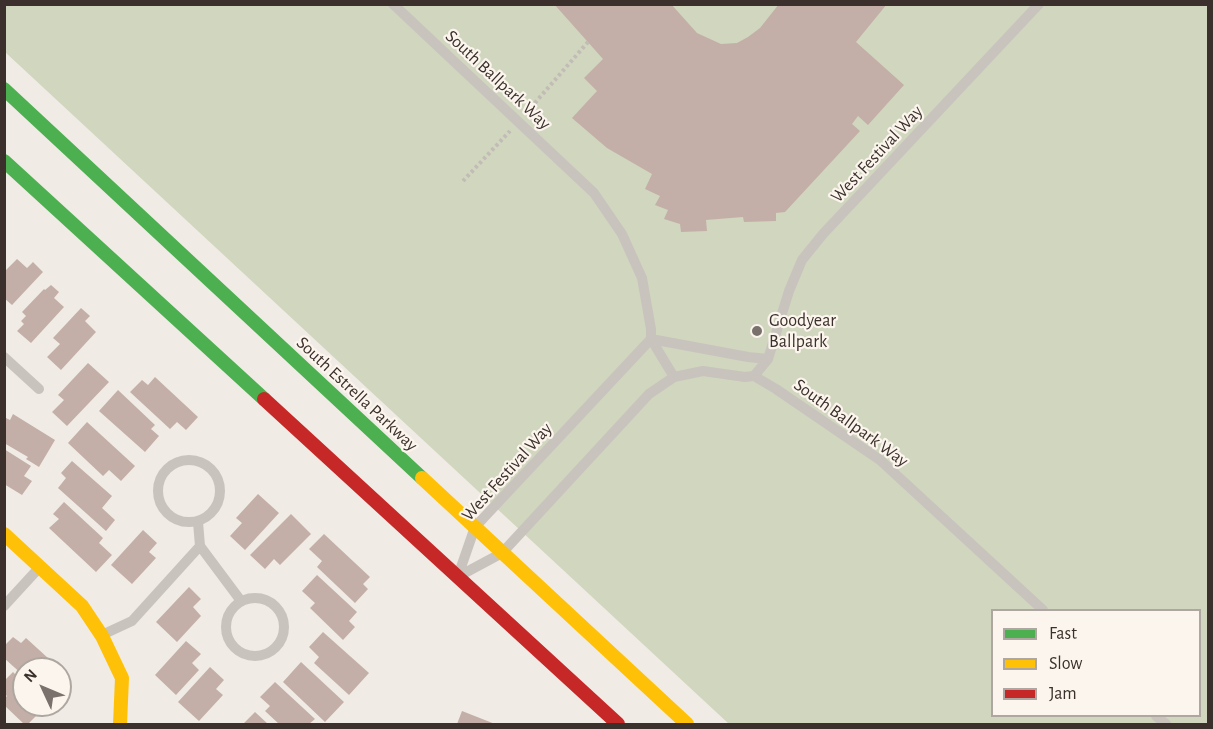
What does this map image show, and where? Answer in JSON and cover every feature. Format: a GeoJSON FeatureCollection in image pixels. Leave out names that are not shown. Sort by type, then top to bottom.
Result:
{"type":"FeatureCollection","features":[{"type":"Feature","properties":{"kind":"main road","name":"South Estrella Parkway"},"geometry":{"type":"LineString","coordinates":[[4,89],[687,724]]}},
{"type":"Feature","properties":{"kind":"main road"},"geometry":{"type":"LineString","coordinates":[[4,161],[618,724]]}},
{"type":"Feature","properties":{"kind":"main road"},"geometry":{"type":"LineString","coordinates":[[4,534],[82,606],[102,636],[122,678],[120,724]]}},
{"type":"Feature","properties":{"kind":"lane","name":"South Ballpark Way"},"geometry":{"type":"LineString","coordinates":[[393,4],[594,193],[622,234],[642,278],[651,339],[674,376],[703,371],[754,376],[880,460],[1042,609]]}},
{"type":"Feature","properties":{"kind":"lane","name":"West Festival Way"},"geometry":{"type":"LineString","coordinates":[[754,376],[768,359],[789,291],[802,260],[823,234],[1039,4]]}},
{"type":"Feature","properties":{"kind":"lane"},"geometry":{"type":"LineString","coordinates":[[651,339],[768,359]]}},
{"type":"Feature","properties":{"kind":"lane","name":"West Festival Way"},"geometry":{"type":"LineString","coordinates":[[458,577],[475,527],[651,339]]}},
{"type":"Feature","properties":{"kind":"lane"},"geometry":{"type":"LineString","coordinates":[[4,357],[39,390]]}},
{"type":"Feature","properties":{"kind":"lane"},"geometry":{"type":"LineString","coordinates":[[458,577],[502,553],[649,394],[674,376]]}},
{"type":"Feature","properties":{"kind":"lane"},"geometry":{"type":"LineString","coordinates":[[185,461],[195,461],[205,465],[213,471],[218,480],[219,500],[214,510],[198,522],[178,520],[169,515],[159,498],[161,478],[176,464],[185,461]]}},
{"type":"Feature","properties":{"kind":"lane"},"geometry":{"type":"LineString","coordinates":[[198,522],[200,546],[242,601]]}},
{"type":"Feature","properties":{"kind":"lane"},"geometry":{"type":"LineString","coordinates":[[102,636],[132,621],[200,546]]}},
{"type":"Feature","properties":{"kind":"lane"},"geometry":{"type":"LineString","coordinates":[[4,606],[40,567]]}},
{"type":"Feature","properties":{"kind":"lane"},"geometry":{"type":"LineString","coordinates":[[260,597],[269,601],[282,614],[285,623],[284,633],[275,649],[267,655],[248,656],[231,645],[226,626],[228,615],[242,601],[260,597]]}},
{"type":"Feature","properties":{"kind":"green space","name":"Goodyear Ballpark"},"geometry":{"type":"Polygon","coordinates":[[[6,4],[1208,5],[1208,724],[729,724],[5,52],[4,6],[6,4]]]}},
{"type":"Feature","properties":{"kind":"building"},"geometry":{"type":"Polygon","coordinates":[[[554,4],[671,4],[697,33],[721,44],[737,43],[748,37],[760,28],[779,4],[887,4],[856,42],[904,85],[868,125],[858,116],[852,124],[860,131],[785,212],[776,213],[776,221],[744,222],[743,217],[706,220],[707,231],[681,232],[680,224],[664,219],[668,210],[655,205],[660,196],[645,189],[652,174],[607,148],[572,118],[597,91],[584,78],[603,59],[554,4]]]}},
{"type":"Feature","properties":{"kind":"building"},"geometry":{"type":"Polygon","coordinates":[[[17,259],[27,268],[33,262],[43,272],[12,305],[4,298],[4,272],[17,259]]]}},
{"type":"Feature","properties":{"kind":"building"},"geometry":{"type":"Polygon","coordinates":[[[51,285],[59,292],[54,298],[64,307],[31,343],[17,331],[24,324],[21,321],[26,316],[22,312],[44,289],[51,285]]]}},
{"type":"Feature","properties":{"kind":"building"},"geometry":{"type":"Polygon","coordinates":[[[81,308],[90,316],[85,321],[96,332],[61,370],[47,357],[60,344],[53,338],[81,308]]]}},
{"type":"Feature","properties":{"kind":"building"},"geometry":{"type":"Polygon","coordinates":[[[88,363],[109,382],[67,426],[52,412],[64,400],[58,395],[88,363]]]}},
{"type":"Feature","properties":{"kind":"building"},"geometry":{"type":"Polygon","coordinates":[[[155,377],[198,417],[186,430],[177,422],[170,429],[130,392],[142,380],[148,385],[155,377]]]}},
{"type":"Feature","properties":{"kind":"building"},"geometry":{"type":"Polygon","coordinates":[[[118,390],[155,425],[151,429],[159,436],[145,452],[99,411],[118,390]]]}},
{"type":"Feature","properties":{"kind":"building"},"geometry":{"type":"Polygon","coordinates":[[[13,414],[55,440],[39,467],[26,459],[28,457],[4,443],[4,417],[10,420],[13,414]]]}},
{"type":"Feature","properties":{"kind":"building"},"geometry":{"type":"Polygon","coordinates":[[[87,422],[135,466],[121,481],[109,470],[103,476],[68,443],[87,422]]]}},
{"type":"Feature","properties":{"kind":"building"},"geometry":{"type":"Polygon","coordinates":[[[4,449],[31,466],[24,476],[32,481],[22,495],[4,484],[4,449]]]}},
{"type":"Feature","properties":{"kind":"building"},"geometry":{"type":"Polygon","coordinates":[[[72,461],[112,496],[102,508],[115,520],[106,531],[58,488],[66,478],[61,473],[72,461]]]}},
{"type":"Feature","properties":{"kind":"building"},"geometry":{"type":"Polygon","coordinates":[[[258,494],[279,513],[245,550],[230,536],[242,523],[236,518],[258,494]]]}},
{"type":"Feature","properties":{"kind":"building"},"geometry":{"type":"Polygon","coordinates":[[[64,502],[103,538],[99,543],[112,555],[96,572],[49,528],[59,519],[53,514],[64,502]]]}},
{"type":"Feature","properties":{"kind":"building"},"geometry":{"type":"Polygon","coordinates":[[[291,514],[311,534],[280,565],[274,559],[265,569],[250,555],[291,514]]]}},
{"type":"Feature","properties":{"kind":"building"},"geometry":{"type":"Polygon","coordinates":[[[143,530],[157,543],[149,552],[156,558],[132,584],[111,565],[143,530]]]}},
{"type":"Feature","properties":{"kind":"building"},"geometry":{"type":"Polygon","coordinates":[[[324,534],[370,577],[363,584],[368,589],[355,603],[317,567],[322,561],[309,549],[324,534]]]}},
{"type":"Feature","properties":{"kind":"building"},"geometry":{"type":"Polygon","coordinates":[[[317,575],[357,612],[349,621],[355,627],[343,640],[310,608],[315,603],[302,591],[317,575]]]}},
{"type":"Feature","properties":{"kind":"building"},"geometry":{"type":"Polygon","coordinates":[[[189,587],[201,599],[193,607],[201,616],[177,642],[156,622],[189,587]]]}},
{"type":"Feature","properties":{"kind":"building"},"geometry":{"type":"Polygon","coordinates":[[[323,632],[369,673],[349,695],[314,663],[319,657],[309,647],[323,632]]]}},
{"type":"Feature","properties":{"kind":"building"},"geometry":{"type":"Polygon","coordinates":[[[13,637],[21,643],[26,638],[47,657],[12,657],[12,665],[4,658],[4,646],[13,637]]]}},
{"type":"Feature","properties":{"kind":"building"},"geometry":{"type":"Polygon","coordinates":[[[186,641],[201,654],[192,663],[199,670],[176,695],[155,675],[186,641]]]}},
{"type":"Feature","properties":{"kind":"building"},"geometry":{"type":"Polygon","coordinates":[[[301,662],[344,702],[325,722],[283,682],[301,662]]]}},
{"type":"Feature","properties":{"kind":"building"},"geometry":{"type":"Polygon","coordinates":[[[210,667],[224,680],[216,689],[223,695],[199,721],[178,702],[210,667]]]}},
{"type":"Feature","properties":{"kind":"building"},"geometry":{"type":"Polygon","coordinates":[[[12,673],[12,713],[4,705],[4,699],[7,696],[4,693],[4,681],[12,673]]]}},
{"type":"Feature","properties":{"kind":"building"},"geometry":{"type":"Polygon","coordinates":[[[275,682],[315,719],[309,724],[279,724],[265,711],[270,706],[260,697],[275,682]]]}},
{"type":"Feature","properties":{"kind":"building"},"geometry":{"type":"Polygon","coordinates":[[[462,711],[495,724],[457,724],[462,711]]]}},
{"type":"Feature","properties":{"kind":"building"},"geometry":{"type":"Polygon","coordinates":[[[255,712],[268,724],[243,724],[255,712]]]}},
{"type":"Feature","properties":{"kind":"building"},"geometry":{"type":"Polygon","coordinates":[[[17,717],[35,717],[28,724],[24,724],[17,717]]]}},
{"type":"Feature","properties":{"kind":"traffic: fast"},"geometry":{"type":"LineString","coordinates":[[4,89],[422,478]]}},
{"type":"Feature","properties":{"kind":"traffic: fast"},"geometry":{"type":"LineString","coordinates":[[4,161],[264,399]]}},
{"type":"Feature","properties":{"kind":"traffic: slow"},"geometry":{"type":"LineString","coordinates":[[422,478],[687,724]]}},
{"type":"Feature","properties":{"kind":"traffic: slow"},"geometry":{"type":"LineString","coordinates":[[4,534],[82,606],[102,636],[122,678],[120,724]]}},
{"type":"Feature","properties":{"kind":"traffic: jam"},"geometry":{"type":"LineString","coordinates":[[264,399],[618,724]]}},
{"type":"Feature","properties":{"kind":"place","name":"Goodyear Ballpark"},"geometry":{"type":"Point","coordinates":[757,331]}}]}
